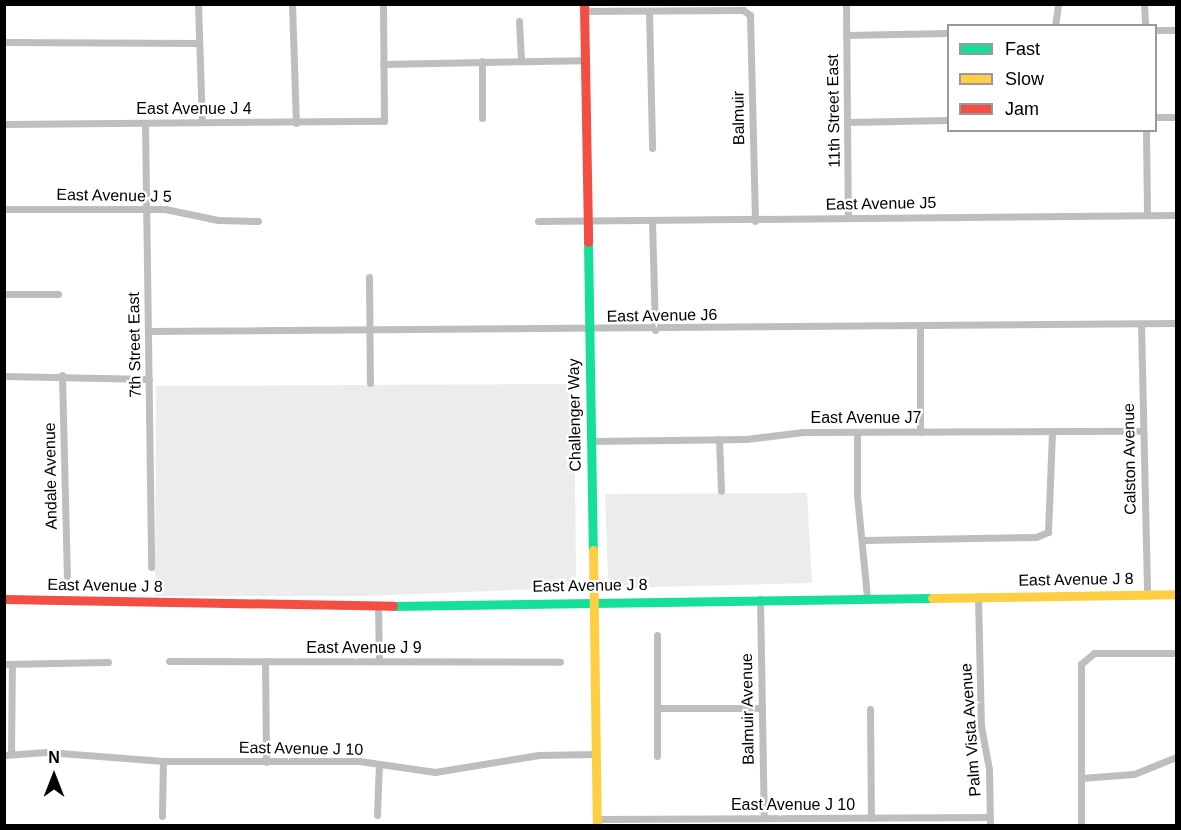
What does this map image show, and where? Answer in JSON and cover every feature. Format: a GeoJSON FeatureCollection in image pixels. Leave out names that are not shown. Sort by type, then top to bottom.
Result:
{"type":"FeatureCollection","features":[{"type":"Feature","properties":{"kind":"street"},"geometry":{"type":"LineString","coordinates":[[198,4],[202,122]]}},
{"type":"Feature","properties":{"kind":"street"},"geometry":{"type":"LineString","coordinates":[[292,4],[296,123]]}},
{"type":"Feature","properties":{"kind":"street"},"geometry":{"type":"LineString","coordinates":[[383,4],[383,64],[521,59],[583,60]]}},
{"type":"Feature","properties":{"kind":"street","name":"11th Street East"},"geometry":{"type":"LineString","coordinates":[[846,4],[848,218]]}},
{"type":"Feature","properties":{"kind":"street"},"geometry":{"type":"LineString","coordinates":[[1055,24],[1058,4]]}},
{"type":"Feature","properties":{"kind":"street"},"geometry":{"type":"LineString","coordinates":[[1144,4],[1145,24]]}},
{"type":"Feature","properties":{"kind":"street"},"geometry":{"type":"LineString","coordinates":[[584,8],[649,11],[652,148]]}},
{"type":"Feature","properties":{"kind":"street","name":"Challenger Way"},"geometry":{"type":"LineString","coordinates":[[584,8],[583,60],[597,822]]}},
{"type":"Feature","properties":{"kind":"street","name":"Balmuir"},"geometry":{"type":"LineString","coordinates":[[649,11],[743,10],[750,15],[755,221]]}},
{"type":"Feature","properties":{"kind":"street"},"geometry":{"type":"LineString","coordinates":[[519,21],[521,59]]}},
{"type":"Feature","properties":{"kind":"street"},"geometry":{"type":"LineString","coordinates":[[1157,30],[1176,30]]}},
{"type":"Feature","properties":{"kind":"street"},"geometry":{"type":"LineString","coordinates":[[846,35],[947,33]]}},
{"type":"Feature","properties":{"kind":"street"},"geometry":{"type":"LineString","coordinates":[[4,42],[199,43]]}},
{"type":"Feature","properties":{"kind":"street"},"geometry":{"type":"LineString","coordinates":[[482,61],[482,118]]}},
{"type":"Feature","properties":{"kind":"street","name":"East Avenue J 4"},"geometry":{"type":"LineString","coordinates":[[4,124],[384,121],[383,64]]}},
{"type":"Feature","properties":{"kind":"street"},"geometry":{"type":"LineString","coordinates":[[1157,117],[1176,117]]}},
{"type":"Feature","properties":{"kind":"street"},"geometry":{"type":"LineString","coordinates":[[847,122],[947,120]]}},
{"type":"Feature","properties":{"kind":"street","name":"7th Street East"},"geometry":{"type":"LineString","coordinates":[[145,123],[151,567]]}},
{"type":"Feature","properties":{"kind":"street"},"geometry":{"type":"LineString","coordinates":[[1146,132],[1147,214]]}},
{"type":"Feature","properties":{"kind":"street","name":"East Avenue J 5"},"geometry":{"type":"LineString","coordinates":[[4,209],[173,209],[218,220],[258,221]]}},
{"type":"Feature","properties":{"kind":"street","name":"East Avenue J5"},"geometry":{"type":"LineString","coordinates":[[586,221],[1176,215]]}},
{"type":"Feature","properties":{"kind":"street"},"geometry":{"type":"LineString","coordinates":[[538,221],[586,221]]}},
{"type":"Feature","properties":{"kind":"street"},"geometry":{"type":"LineString","coordinates":[[652,221],[655,330]]}},
{"type":"Feature","properties":{"kind":"street"},"geometry":{"type":"LineString","coordinates":[[369,277],[370,383]]}},
{"type":"Feature","properties":{"kind":"street"},"geometry":{"type":"LineString","coordinates":[[4,294],[58,294]]}},
{"type":"Feature","properties":{"kind":"street","name":"East Avenue J6"},"geometry":{"type":"LineString","coordinates":[[148,332],[588,331],[1176,323]]}},
{"type":"Feature","properties":{"kind":"street","name":"Calston Avenue"},"geometry":{"type":"LineString","coordinates":[[1141,324],[1147,594]]}},
{"type":"Feature","properties":{"kind":"street"},"geometry":{"type":"LineString","coordinates":[[920,327],[920,432]]}},
{"type":"Feature","properties":{"kind":"street"},"geometry":{"type":"LineString","coordinates":[[4,376],[62,375],[149,379]]}},
{"type":"Feature","properties":{"kind":"street","name":"Andale Avenue"},"geometry":{"type":"LineString","coordinates":[[62,375],[67,576]]}},
{"type":"Feature","properties":{"kind":"street","name":"East Avenue J7"},"geometry":{"type":"LineString","coordinates":[[591,441],[719,439],[857,432],[1142,431]]}},
{"type":"Feature","properties":{"kind":"street"},"geometry":{"type":"LineString","coordinates":[[857,432],[857,495],[867,597]]}},
{"type":"Feature","properties":{"kind":"street"},"geometry":{"type":"LineString","coordinates":[[863,540],[1036,537],[1048,532],[1052,433]]}},
{"type":"Feature","properties":{"kind":"street"},"geometry":{"type":"LineString","coordinates":[[719,439],[721,491]]}},
{"type":"Feature","properties":{"kind":"street","name":"East Avenue J 8"},"geometry":{"type":"LineString","coordinates":[[4,599],[378,606],[1176,594]]}},
{"type":"Feature","properties":{"kind":"street","name":"Palm Vista Avenue"},"geometry":{"type":"LineString","coordinates":[[978,596],[981,726],[989,769],[990,825]]}},
{"type":"Feature","properties":{"kind":"street","name":"Balmuir Avenue"},"geometry":{"type":"LineString","coordinates":[[760,599],[764,818]]}},
{"type":"Feature","properties":{"kind":"street"},"geometry":{"type":"LineString","coordinates":[[378,606],[379,661]]}},
{"type":"Feature","properties":{"kind":"street"},"geometry":{"type":"LineString","coordinates":[[657,635],[657,756]]}},
{"type":"Feature","properties":{"kind":"street"},"geometry":{"type":"LineString","coordinates":[[1081,825],[1081,664],[1085,657],[1094,653],[1176,653]]}},
{"type":"Feature","properties":{"kind":"street","name":"East Avenue J 9"},"geometry":{"type":"LineString","coordinates":[[169,661],[560,662]]}},
{"type":"Feature","properties":{"kind":"street"},"geometry":{"type":"LineString","coordinates":[[265,661],[266,762]]}},
{"type":"Feature","properties":{"kind":"street"},"geometry":{"type":"LineString","coordinates":[[8,755],[8,664],[108,662]]}},
{"type":"Feature","properties":{"kind":"street"},"geometry":{"type":"LineString","coordinates":[[657,708],[762,708]]}},
{"type":"Feature","properties":{"kind":"street"},"geometry":{"type":"LineString","coordinates":[[870,709],[871,818]]}},
{"type":"Feature","properties":{"kind":"street","name":"East Avenue J 10"},"geometry":{"type":"LineString","coordinates":[[8,755],[46,752],[162,761],[379,764],[435,772],[539,755],[596,754]]}},
{"type":"Feature","properties":{"kind":"street"},"geometry":{"type":"LineString","coordinates":[[1081,778],[1134,774],[1176,757]]}},
{"type":"Feature","properties":{"kind":"street"},"geometry":{"type":"LineString","coordinates":[[162,761],[162,816]]}},
{"type":"Feature","properties":{"kind":"street"},"geometry":{"type":"LineString","coordinates":[[377,815],[379,764]]}},
{"type":"Feature","properties":{"kind":"street","name":"East Avenue J 10"},"geometry":{"type":"LineString","coordinates":[[597,822],[764,818],[990,817]]}},
{"type":"Feature","properties":{"kind":"shaded area"},"geometry":{"type":"Polygon","coordinates":[[[574,384],[576,578],[566,588],[366,596],[155,596],[156,386],[574,384]]]}},
{"type":"Feature","properties":{"kind":"shaded area"},"geometry":{"type":"Polygon","coordinates":[[[807,493],[812,583],[617,588],[608,578],[605,494],[807,493]]]}},
{"type":"Feature","properties":{"kind":"traffic: fast"},"geometry":{"type":"LineString","coordinates":[[588,242],[593,550]]}},
{"type":"Feature","properties":{"kind":"traffic: fast"},"geometry":{"type":"LineString","coordinates":[[393,606],[932,598]]}},
{"type":"Feature","properties":{"kind":"traffic: slow"},"geometry":{"type":"LineString","coordinates":[[593,550],[597,826]]}},
{"type":"Feature","properties":{"kind":"traffic: slow"},"geometry":{"type":"LineString","coordinates":[[932,598],[1176,594]]}},
{"type":"Feature","properties":{"kind":"traffic: jam"},"geometry":{"type":"LineString","coordinates":[[584,4],[588,242]]}},
{"type":"Feature","properties":{"kind":"traffic: jam"},"geometry":{"type":"LineString","coordinates":[[4,599],[393,606]]}}]}
